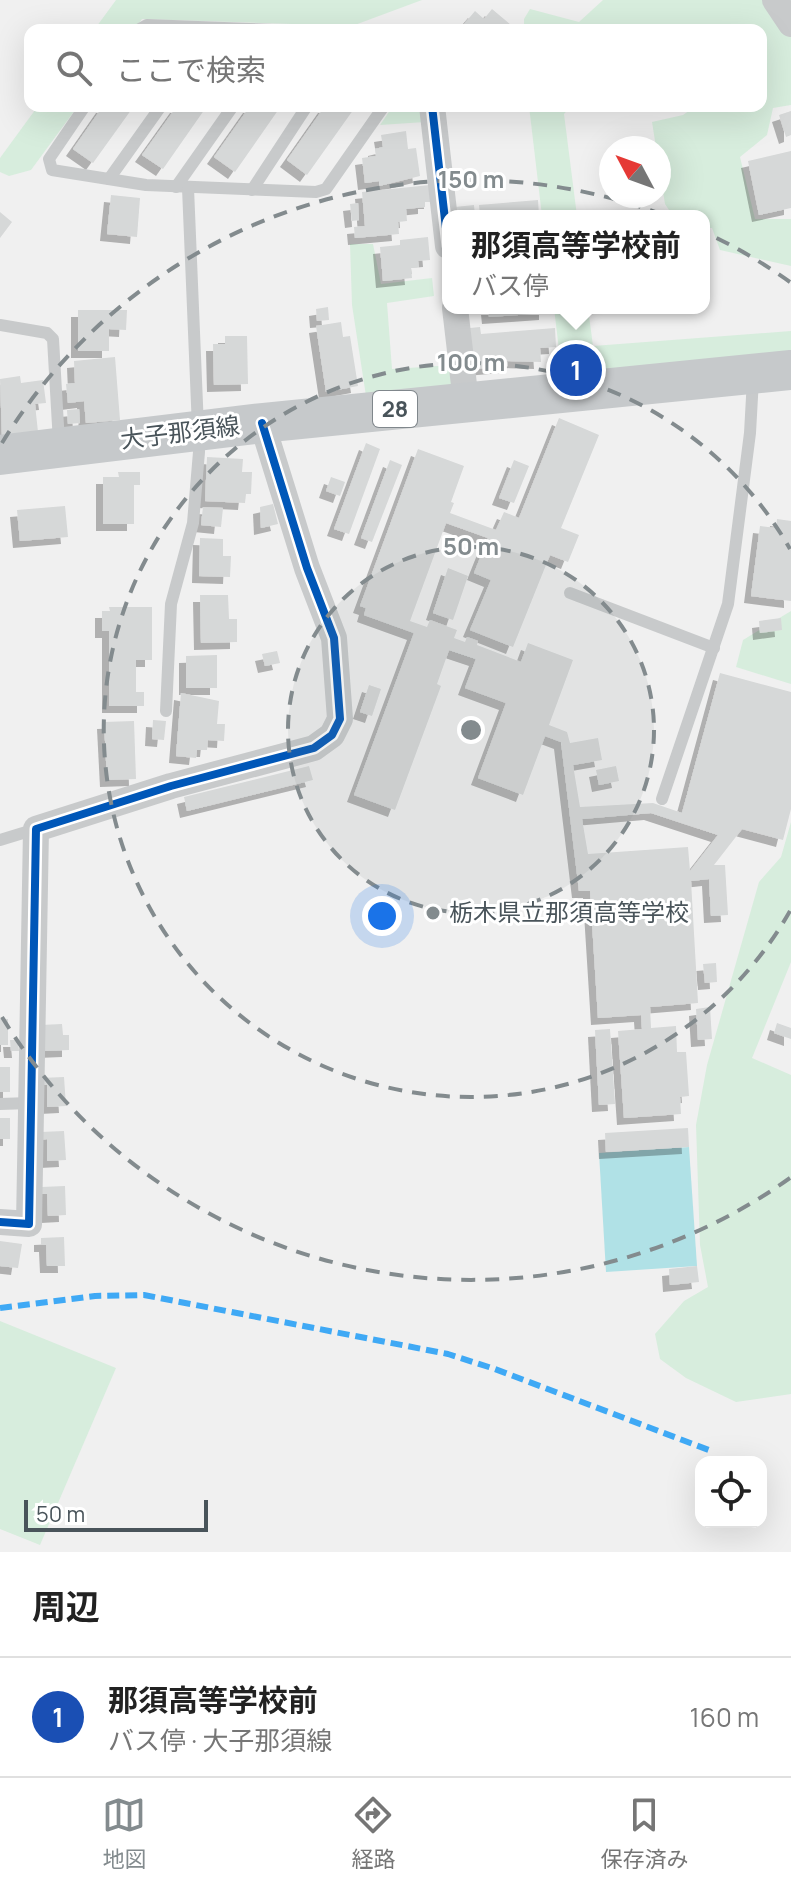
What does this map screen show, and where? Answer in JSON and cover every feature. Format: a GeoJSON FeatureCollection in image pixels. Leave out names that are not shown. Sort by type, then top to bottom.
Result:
{"type":"FeatureCollection","features":[{"type":"Feature","properties":{"kind":"main road","name":"大子那須線"},"geometry":{"type":"LineString","coordinates":[[0,455],[262,423],[772,372]]}},
{"type":"Feature","properties":{"kind":"street"},"geometry":{"type":"LineString","coordinates":[[775,0],[791,24]]}},
{"type":"Feature","properties":{"kind":"street"},"geometry":{"type":"LineString","coordinates":[[433,112],[444,210]]}},
{"type":"Feature","properties":{"kind":"street"},"geometry":{"type":"LineString","coordinates":[[456,314],[466,402]]}},
{"type":"Feature","properties":{"kind":"street"},"geometry":{"type":"LineString","coordinates":[[0,1222],[29,1224],[36,829],[171,786],[314,748],[332,735],[340,719],[334,638],[307,568],[262,423]]}},
{"type":"Feature","properties":{"kind":"lane"},"geometry":{"type":"LineString","coordinates":[[81,112],[49,159],[52,170],[182,187],[316,192],[326,189],[380,112]]}},
{"type":"Feature","properties":{"kind":"lane"},"geometry":{"type":"LineString","coordinates":[[109,179],[157,112]]}},
{"type":"Feature","properties":{"kind":"lane"},"geometry":{"type":"LineString","coordinates":[[166,711],[171,604],[193,523],[200,430],[182,187],[229,112]]}},
{"type":"Feature","properties":{"kind":"lane"},"geometry":{"type":"LineString","coordinates":[[252,190],[303,112]]}},
{"type":"Feature","properties":{"kind":"lane"},"geometry":{"type":"LineString","coordinates":[[0,325],[47,333],[53,339],[59,448]]}},
{"type":"Feature","properties":{"kind":"lane"},"geometry":{"type":"LineString","coordinates":[[662,799],[728,604],[750,433],[772,372]]}},
{"type":"Feature","properties":{"kind":"lane"},"geometry":{"type":"LineString","coordinates":[[570,593],[714,648]]}},
{"type":"Feature","properties":{"kind":"lane"},"geometry":{"type":"LineString","coordinates":[[0,840],[36,829]]}},
{"type":"Feature","properties":{"kind":"lane"},"geometry":{"type":"LineString","coordinates":[[0,1104],[30,1103]]}},
{"type":"Feature","properties":{"kind":"green space"},"geometry":{"type":"Polygon","coordinates":[[[116,0],[422,0],[357,24],[142,19],[138,24],[98,24],[116,0]]]}},
{"type":"Feature","properties":{"kind":"green space"},"geometry":{"type":"Polygon","coordinates":[[[603,0],[791,0],[791,105],[773,108],[767,135],[740,157],[755,219],[791,219],[791,266],[720,250],[710,228],[710,210],[669,210],[671,136],[654,136],[652,122],[687,112],[767,112],[767,24],[524,24],[530,9],[579,22],[603,0]]]}},
{"type":"Feature","properties":{"kind":"green space"},"geometry":{"type":"Polygon","coordinates":[[[34,112],[74,112],[31,170],[9,176],[0,172],[0,158],[34,112]]]}},
{"type":"Feature","properties":{"kind":"green space"},"geometry":{"type":"Polygon","coordinates":[[[389,112],[425,112],[425,122],[380,125],[389,112]]]}},
{"type":"Feature","properties":{"kind":"green space"},"geometry":{"type":"Polygon","coordinates":[[[530,112],[566,112],[576,210],[541,210],[530,112]]]}},
{"type":"Feature","properties":{"kind":"green space"},"geometry":{"type":"Polygon","coordinates":[[[350,244],[373,244],[381,284],[432,278],[434,296],[387,303],[392,369],[454,365],[455,389],[366,396],[352,305],[350,244]]]}},
{"type":"Feature","properties":{"kind":"green space"},"geometry":{"type":"Polygon","coordinates":[[[555,314],[589,314],[593,346],[791,331],[791,355],[562,375],[555,314]]]}},
{"type":"Feature","properties":{"kind":"green space"},"geometry":{"type":"Polygon","coordinates":[[[791,611],[791,684],[736,667],[743,640],[791,611]]]}},
{"type":"Feature","properties":{"kind":"green space"},"geometry":{"type":"Polygon","coordinates":[[[791,822],[791,962],[752,1058],[791,1075],[791,1394],[736,1402],[686,1378],[660,1359],[655,1334],[684,1301],[708,1287],[700,1245],[696,1125],[707,1065],[759,882],[781,857],[791,822]]]}},
{"type":"Feature","properties":{"kind":"green space"},"geometry":{"type":"Polygon","coordinates":[[[0,1321],[116,1368],[40,1545],[0,1529],[0,1321]]]}},
{"type":"Feature","properties":{"kind":"water"},"geometry":{"type":"Polygon","coordinates":[[[689,1147],[697,1266],[606,1272],[599,1153],[689,1147]]]}},
{"type":"Feature","properties":{"kind":"building"},"geometry":{"type":"Polygon","coordinates":[[[492,9],[510,24],[464,24],[475,11],[484,19],[492,9]]]}},
{"type":"Feature","properties":{"kind":"building"},"geometry":{"type":"Polygon","coordinates":[[[791,111],[791,135],[786,137],[779,115],[791,111]]]}},
{"type":"Feature","properties":{"kind":"building"},"geometry":{"type":"Polygon","coordinates":[[[99,112],[130,112],[93,163],[73,149],[99,112]]]}},
{"type":"Feature","properties":{"kind":"building"},"geometry":{"type":"Polygon","coordinates":[[[173,112],[203,112],[163,169],[142,155],[173,112]]]}},
{"type":"Feature","properties":{"kind":"building"},"geometry":{"type":"Polygon","coordinates":[[[246,112],[277,112],[235,172],[214,157],[246,112]]]}},
{"type":"Feature","properties":{"kind":"building"},"geometry":{"type":"Polygon","coordinates":[[[321,112],[352,112],[307,175],[287,160],[321,112]]]}},
{"type":"Feature","properties":{"kind":"building"},"geometry":{"type":"Polygon","coordinates":[[[406,131],[408,149],[416,148],[420,176],[379,186],[379,181],[365,183],[362,158],[376,156],[375,149],[383,147],[381,135],[406,131]]]}},
{"type":"Feature","properties":{"kind":"building"},"geometry":{"type":"Polygon","coordinates":[[[791,151],[791,208],[759,215],[748,161],[791,151]]]}},
{"type":"Feature","properties":{"kind":"building"},"geometry":{"type":"Polygon","coordinates":[[[430,185],[431,202],[425,202],[425,207],[406,209],[407,221],[398,222],[399,234],[355,238],[354,227],[365,226],[362,192],[430,185]]]}},
{"type":"Feature","properties":{"kind":"building"},"geometry":{"type":"Polygon","coordinates":[[[111,195],[140,198],[137,237],[107,234],[111,195]]]}},
{"type":"Feature","properties":{"kind":"building"},"geometry":{"type":"Polygon","coordinates":[[[538,200],[539,210],[479,210],[479,205],[538,200]]]}},
{"type":"Feature","properties":{"kind":"building"},"geometry":{"type":"Polygon","coordinates":[[[358,203],[359,220],[352,221],[350,204],[358,203]]]}},
{"type":"Feature","properties":{"kind":"building"},"geometry":{"type":"Polygon","coordinates":[[[474,205],[474,210],[455,210],[455,207],[474,205]]]}},
{"type":"Feature","properties":{"kind":"building"},"geometry":{"type":"Polygon","coordinates":[[[0,212],[12,222],[0,238],[0,212]]]}},
{"type":"Feature","properties":{"kind":"building"},"geometry":{"type":"Polygon","coordinates":[[[428,237],[430,260],[418,261],[419,267],[411,268],[412,278],[383,281],[380,247],[400,245],[400,240],[428,237]]]}},
{"type":"Feature","properties":{"kind":"building"},"geometry":{"type":"Polygon","coordinates":[[[328,307],[329,320],[317,321],[316,309],[328,307]]]}},
{"type":"Feature","properties":{"kind":"building"},"geometry":{"type":"Polygon","coordinates":[[[78,310],[127,310],[126,330],[109,329],[109,351],[78,351],[78,310]]]}},
{"type":"Feature","properties":{"kind":"building"},"geometry":{"type":"Polygon","coordinates":[[[489,314],[532,314],[489,317],[489,314]]]}},
{"type":"Feature","properties":{"kind":"building"},"geometry":{"type":"Polygon","coordinates":[[[341,322],[343,337],[350,336],[358,386],[326,392],[316,326],[341,322]]]}},
{"type":"Feature","properties":{"kind":"building"},"geometry":{"type":"Polygon","coordinates":[[[480,327],[481,334],[555,328],[556,347],[540,348],[541,362],[507,361],[508,366],[473,369],[470,328],[480,327]]]}},
{"type":"Feature","properties":{"kind":"building"},"geometry":{"type":"Polygon","coordinates":[[[225,336],[247,336],[248,384],[214,385],[213,344],[225,344],[225,336]]]}},
{"type":"Feature","properties":{"kind":"building"},"geometry":{"type":"Polygon","coordinates":[[[115,357],[120,420],[86,423],[84,401],[68,403],[66,384],[75,383],[74,361],[115,357]]]}},
{"type":"Feature","properties":{"kind":"building"},"geometry":{"type":"Polygon","coordinates":[[[20,376],[21,383],[43,380],[46,403],[35,404],[38,432],[2,437],[0,379],[20,376]]]}},
{"type":"Feature","properties":{"kind":"building"},"geometry":{"type":"Polygon","coordinates":[[[79,409],[80,423],[68,424],[67,410],[79,409]]]}},
{"type":"Feature","properties":{"kind":"building"},"geometry":{"type":"Polygon","coordinates":[[[559,418],[599,435],[561,528],[579,535],[568,562],[550,555],[513,647],[470,630],[491,580],[474,573],[488,538],[446,523],[410,621],[427,627],[430,620],[457,630],[454,638],[465,642],[467,637],[478,641],[477,645],[521,662],[528,643],[573,660],[549,725],[567,732],[570,743],[598,738],[602,760],[573,765],[580,807],[653,803],[682,813],[720,673],[791,692],[791,809],[783,840],[742,829],[714,865],[725,865],[728,915],[711,916],[709,879],[691,881],[698,1003],[650,1007],[651,1028],[676,1026],[677,1052],[686,1052],[689,1096],[680,1097],[681,1114],[624,1118],[618,1031],[642,1029],[641,1015],[598,1018],[590,891],[579,891],[561,742],[545,736],[523,795],[478,778],[506,703],[465,688],[476,659],[449,650],[437,684],[441,686],[395,810],[354,795],[414,633],[364,615],[366,608],[360,606],[418,449],[464,466],[450,513],[496,530],[504,512],[519,518],[559,418]],[[651,813],[582,819],[588,854],[688,847],[690,871],[718,835],[651,813]]]}},
{"type":"Feature","properties":{"kind":"building"},"geometry":{"type":"Polygon","coordinates":[[[366,443],[380,449],[349,534],[334,529],[366,443]]]}},
{"type":"Feature","properties":{"kind":"building"},"geometry":{"type":"Polygon","coordinates":[[[207,457],[243,459],[242,472],[252,472],[251,494],[246,494],[245,503],[205,501],[207,457]]]}},
{"type":"Feature","properties":{"kind":"building"},"geometry":{"type":"Polygon","coordinates":[[[390,460],[402,465],[372,542],[361,538],[390,460]]]}},
{"type":"Feature","properties":{"kind":"building"},"geometry":{"type":"Polygon","coordinates":[[[514,460],[529,466],[514,503],[499,498],[514,460]]]}},
{"type":"Feature","properties":{"kind":"building"},"geometry":{"type":"Polygon","coordinates":[[[118,472],[140,472],[140,485],[134,485],[134,524],[103,524],[103,477],[119,477],[118,472]]]}},
{"type":"Feature","properties":{"kind":"building"},"geometry":{"type":"Polygon","coordinates":[[[331,477],[345,482],[340,496],[326,491],[331,477]]]}},
{"type":"Feature","properties":{"kind":"building"},"geometry":{"type":"Polygon","coordinates":[[[273,504],[278,524],[261,528],[260,507],[273,504]]]}},
{"type":"Feature","properties":{"kind":"building"},"geometry":{"type":"Polygon","coordinates":[[[65,506],[68,537],[20,541],[17,510],[65,506]]]}},
{"type":"Feature","properties":{"kind":"building"},"geometry":{"type":"Polygon","coordinates":[[[203,507],[223,508],[221,527],[201,525],[203,507]]]}},
{"type":"Feature","properties":{"kind":"building"},"geometry":{"type":"Polygon","coordinates":[[[777,519],[791,521],[791,601],[751,596],[760,526],[776,528],[777,519]]]}},
{"type":"Feature","properties":{"kind":"building"},"geometry":{"type":"Polygon","coordinates":[[[200,538],[223,539],[223,556],[231,556],[230,577],[199,576],[200,538]]]}},
{"type":"Feature","properties":{"kind":"building"},"geometry":{"type":"Polygon","coordinates":[[[448,568],[468,576],[453,620],[433,613],[448,568]]]}},
{"type":"Feature","properties":{"kind":"building"},"geometry":{"type":"Polygon","coordinates":[[[200,595],[228,595],[229,619],[237,619],[237,642],[201,643],[200,595]]]}},
{"type":"Feature","properties":{"kind":"building"},"geometry":{"type":"Polygon","coordinates":[[[109,607],[152,607],[152,660],[136,660],[136,692],[144,692],[144,706],[109,706],[109,631],[102,631],[102,611],[110,611],[109,607]]]}},
{"type":"Feature","properties":{"kind":"building"},"geometry":{"type":"Polygon","coordinates":[[[781,618],[782,630],[760,633],[759,621],[781,618]]]}},
{"type":"Feature","properties":{"kind":"building"},"geometry":{"type":"Polygon","coordinates":[[[277,651],[280,663],[265,666],[262,654],[277,651]]]}},
{"type":"Feature","properties":{"kind":"building"},"geometry":{"type":"Polygon","coordinates":[[[217,655],[217,688],[186,688],[186,656],[217,655]]]}},
{"type":"Feature","properties":{"kind":"building"},"geometry":{"type":"Polygon","coordinates":[[[369,685],[381,689],[372,716],[360,712],[369,685]]]}},
{"type":"Feature","properties":{"kind":"building"},"geometry":{"type":"Polygon","coordinates":[[[181,693],[219,701],[217,724],[225,724],[224,741],[208,740],[207,750],[197,750],[196,758],[176,756],[181,693]]]}},
{"type":"Feature","properties":{"kind":"building"},"geometry":{"type":"Polygon","coordinates":[[[153,720],[166,721],[164,740],[152,739],[153,720]]]}},
{"type":"Feature","properties":{"kind":"building"},"geometry":{"type":"Polygon","coordinates":[[[134,721],[136,779],[107,780],[104,722],[134,721]]]}},
{"type":"Feature","properties":{"kind":"building"},"geometry":{"type":"Polygon","coordinates":[[[309,766],[313,780],[187,811],[184,797],[309,766]]]}},
{"type":"Feature","properties":{"kind":"building"},"geometry":{"type":"Polygon","coordinates":[[[616,766],[619,781],[599,785],[596,770],[616,766]]]}},
{"type":"Feature","properties":{"kind":"building"},"geometry":{"type":"Polygon","coordinates":[[[716,963],[717,982],[705,983],[703,964],[716,963]]]}},
{"type":"Feature","properties":{"kind":"building"},"geometry":{"type":"Polygon","coordinates":[[[710,1007],[712,1039],[698,1040],[696,1009],[710,1007]]]}},
{"type":"Feature","properties":{"kind":"building"},"geometry":{"type":"Polygon","coordinates":[[[0,1019],[8,1019],[8,1045],[0,1045],[0,1019]]]}},
{"type":"Feature","properties":{"kind":"building"},"geometry":{"type":"Polygon","coordinates":[[[777,1023],[791,1028],[791,1039],[774,1033],[777,1023]]]}},
{"type":"Feature","properties":{"kind":"building"},"geometry":{"type":"Polygon","coordinates":[[[62,1024],[63,1035],[69,1035],[69,1050],[45,1051],[41,1025],[62,1024]]]}},
{"type":"Feature","properties":{"kind":"building"},"geometry":{"type":"Polygon","coordinates":[[[610,1029],[615,1104],[599,1105],[595,1030],[610,1029]]]}},
{"type":"Feature","properties":{"kind":"building"},"geometry":{"type":"Polygon","coordinates":[[[10,1040],[18,1040],[19,1051],[11,1051],[10,1040]]]}},
{"type":"Feature","properties":{"kind":"building"},"geometry":{"type":"Polygon","coordinates":[[[0,1067],[10,1067],[10,1092],[0,1092],[0,1067]]]}},
{"type":"Feature","properties":{"kind":"building"},"geometry":{"type":"Polygon","coordinates":[[[64,1077],[66,1106],[47,1107],[47,1085],[42,1085],[41,1078],[64,1077]]]}},
{"type":"Feature","properties":{"kind":"building"},"geometry":{"type":"Polygon","coordinates":[[[0,1118],[10,1118],[10,1139],[0,1139],[0,1118]]]}},
{"type":"Feature","properties":{"kind":"building"},"geometry":{"type":"Polygon","coordinates":[[[688,1128],[689,1147],[606,1152],[605,1133],[688,1128]]]}},
{"type":"Feature","properties":{"kind":"building"},"geometry":{"type":"Polygon","coordinates":[[[64,1131],[66,1160],[47,1161],[47,1139],[41,1140],[41,1132],[64,1131]]]}},
{"type":"Feature","properties":{"kind":"building"},"geometry":{"type":"Polygon","coordinates":[[[65,1186],[66,1215],[48,1216],[47,1194],[42,1194],[41,1187],[65,1186]]]}},
{"type":"Feature","properties":{"kind":"building"},"geometry":{"type":"Polygon","coordinates":[[[64,1237],[65,1266],[47,1266],[46,1245],[41,1245],[41,1238],[64,1237]]]}},
{"type":"Feature","properties":{"kind":"building"},"geometry":{"type":"Polygon","coordinates":[[[0,1241],[22,1244],[18,1268],[0,1266],[0,1241]]]}},
{"type":"Feature","properties":{"kind":"building"},"geometry":{"type":"Polygon","coordinates":[[[697,1266],[699,1282],[670,1285],[669,1269],[697,1266]]]}},
{"type":"Feature","properties":{"kind":"marked path"},"geometry":{"type":"LineString","coordinates":[[0,1308],[95,1296],[144,1295],[448,1354],[714,1452]]}},
{"type":"Feature","properties":{"kind":"cycle path"},"geometry":{"type":"LineString","coordinates":[[433,112],[444,210]]}},
{"type":"Feature","properties":{"kind":"cycle path"},"geometry":{"type":"LineString","coordinates":[[0,1222],[29,1224],[36,829],[171,786],[314,748],[332,735],[340,719],[334,638],[307,568],[262,423]]}},
{"type":"Feature","properties":{"kind":"place","name":"那須高等学校前"},"geometry":{"type":"Point","coordinates":[576,370]}},
{"type":"Feature","properties":{"kind":"place","name":"栃木県立那須高等学校"},"geometry":{"type":"Point","coordinates":[433,913]}}]}
